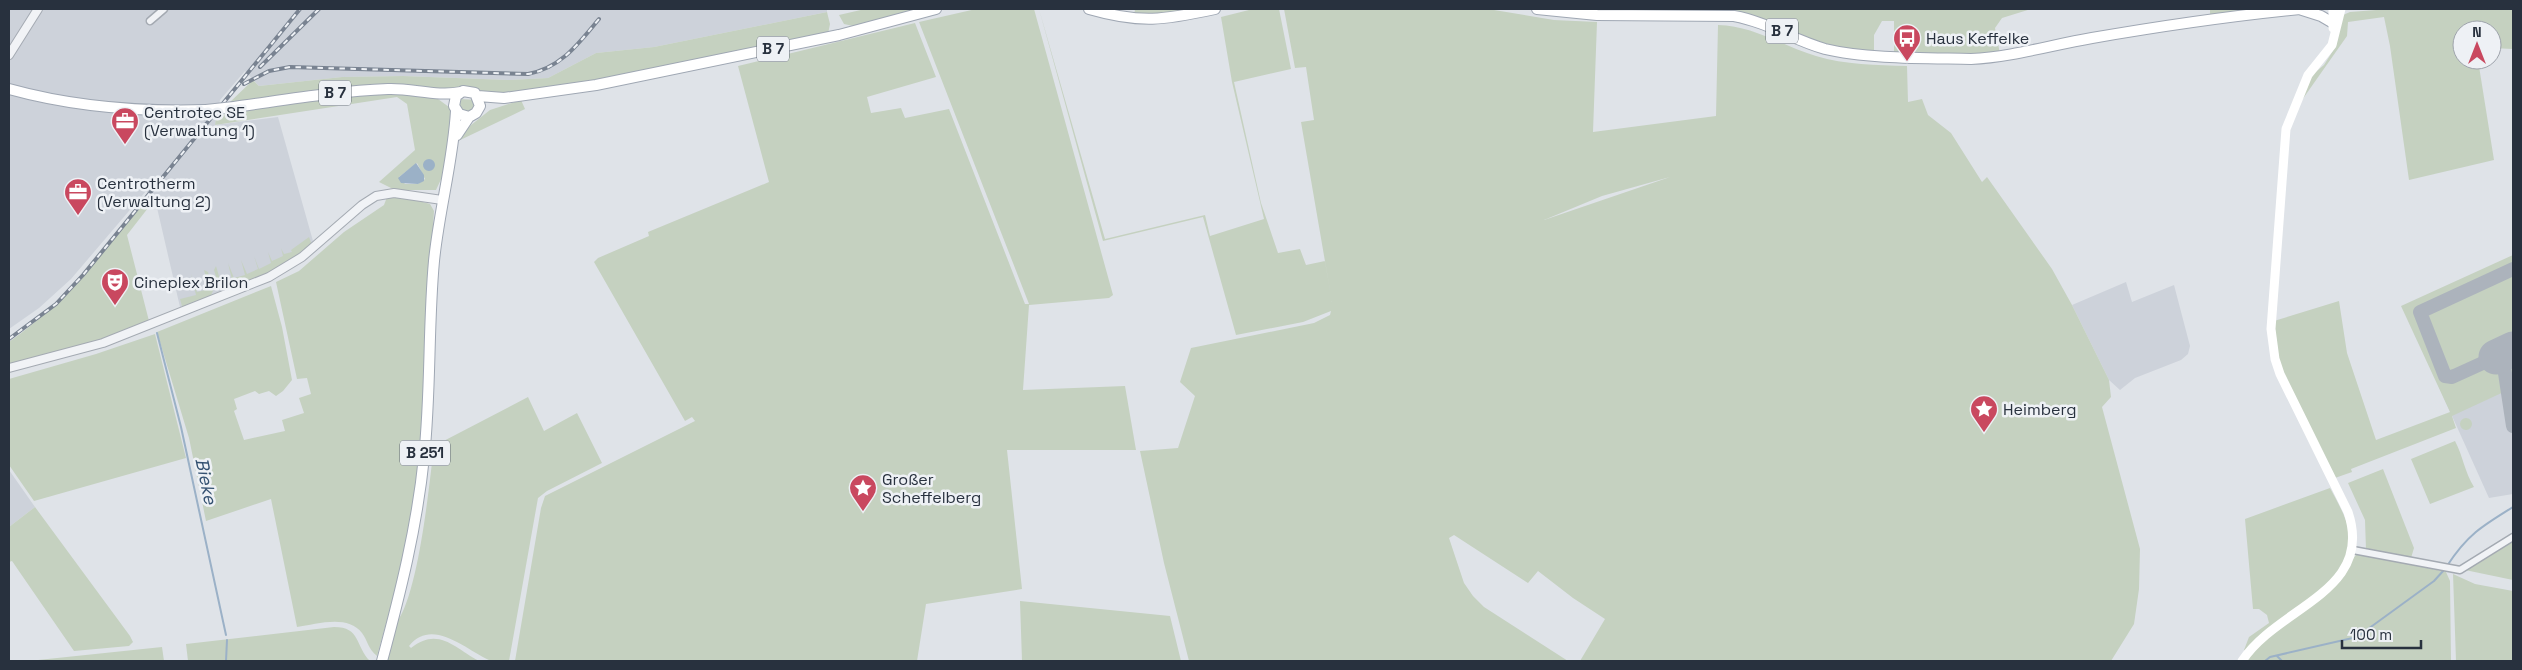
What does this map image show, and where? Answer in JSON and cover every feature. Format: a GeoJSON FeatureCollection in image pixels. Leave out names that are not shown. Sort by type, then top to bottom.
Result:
{"type":"FeatureCollection","features":[{"type":"Feature","properties":{"kind":"main road","name":"B 7"},"geometry":{"type":"LineString","coordinates":[[9,89],[66,102],[112,108],[206,110],[365,90],[410,89],[436,93],[470,90],[478,96],[504,98],[590,86],[839,35],[936,9]]}},
{"type":"Feature","properties":{"kind":"main road"},"geometry":{"type":"LineString","coordinates":[[1089,9],[1108,14],[1153,20],[1215,9]]}},
{"type":"Feature","properties":{"kind":"main road","name":"B 7"},"geometry":{"type":"LineString","coordinates":[[1537,9],[1597,15],[1734,16],[1751,19],[1806,42],[1844,53],[1971,58],[1992,58],[2210,18],[2300,9],[2315,13],[2333,23]]}},
{"type":"Feature","properties":{"kind":"main road"},"geometry":{"type":"LineString","coordinates":[[2333,9],[2334,38]]}},
{"type":"Feature","properties":{"kind":"main road"},"geometry":{"type":"LineString","coordinates":[[2242,661],[2263,635],[2336,582],[2347,566],[2353,550],[2353,532],[2348,512],[2280,374],[2275,359],[2271,329],[2286,129],[2308,75],[2330,50],[2341,9]]}},
{"type":"Feature","properties":{"kind":"main road"},"geometry":{"type":"LineString","coordinates":[[455,109],[454,99],[460,92]]}},
{"type":"Feature","properties":{"kind":"main road","name":"B 7"},"geometry":{"type":"LineString","coordinates":[[436,93],[462,116],[469,117],[504,98]]}},
{"type":"Feature","properties":{"kind":"main road"},"geometry":{"type":"LineString","coordinates":[[478,96],[479,110]]}},
{"type":"Feature","properties":{"kind":"main road","name":"B 251"},"geometry":{"type":"LineString","coordinates":[[382,661],[411,543],[421,485],[426,437],[433,272],[442,200],[455,138],[455,109]]}},
{"type":"Feature","properties":{"kind":"main road","name":"B 251"},"geometry":{"type":"LineString","coordinates":[[455,138],[469,117]]}},
{"type":"Feature","properties":{"kind":"street"},"geometry":{"type":"LineString","coordinates":[[9,54],[38,9]]}},
{"type":"Feature","properties":{"kind":"street"},"geometry":{"type":"LineString","coordinates":[[150,20],[164,9]]}},
{"type":"Feature","properties":{"kind":"street"},"geometry":{"type":"LineString","coordinates":[[9,368],[111,340],[269,277],[302,257],[362,205],[376,196],[394,193],[442,200]]}},
{"type":"Feature","properties":{"kind":"street"},"geometry":{"type":"LineString","coordinates":[[2353,550],[2460,570],[2513,537]]}},
{"type":"Feature","properties":{"kind":"shaded area"},"geometry":{"type":"Polygon","coordinates":[[[9,9],[827,9],[827,12],[654,47],[596,53],[548,78],[509,80],[403,76],[342,77],[259,86],[245,71],[220,100],[215,125],[278,117],[313,241],[279,266],[224,291],[180,307],[155,199],[146,191],[71,279],[39,308],[9,329],[9,9]]]}},
{"type":"Feature","properties":{"kind":"shaded area"},"geometry":{"type":"Polygon","coordinates":[[[2513,256],[2513,494],[2489,498],[2403,307],[2513,256]]]}},
{"type":"Feature","properties":{"kind":"shaded area"},"geometry":{"type":"Polygon","coordinates":[[[2126,282],[2132,302],[2174,285],[2190,346],[2188,354],[2181,360],[2135,378],[2120,390],[2109,380],[2072,305],[2126,282]]]}},
{"type":"Feature","properties":{"kind":"shaded area"},"geometry":{"type":"Polygon","coordinates":[[[9,470],[35,507],[9,527],[9,470]]]}},
{"type":"Feature","properties":{"kind":"green space"},"geometry":{"type":"Polygon","coordinates":[[[865,9],[920,9],[853,26],[844,24],[839,15],[865,9]]]}},
{"type":"Feature","properties":{"kind":"green space"},"geometry":{"type":"Polygon","coordinates":[[[976,9],[1034,9],[1113,295],[1109,298],[1029,305],[1023,390],[1125,386],[1136,450],[1007,450],[1022,589],[926,604],[917,661],[515,661],[541,508],[545,496],[695,421],[692,417],[685,421],[594,262],[598,258],[649,236],[648,232],[769,182],[738,66],[915,23],[936,77],[867,97],[871,113],[901,108],[905,118],[949,109],[1025,304],[1029,304],[919,22],[976,9]]]}},
{"type":"Feature","properties":{"kind":"green space"},"geometry":{"type":"Polygon","coordinates":[[[1039,9],[1105,239],[1205,215],[1210,236],[1264,219],[1232,82],[1221,17],[1253,9],[1279,9],[1291,69],[1234,82],[1261,203],[1278,253],[1300,249],[1306,265],[1325,261],[1301,122],[1314,120],[1306,67],[1295,68],[1284,9],[1488,9],[1554,20],[1597,22],[1593,132],[1716,116],[1718,25],[1744,29],[1827,59],[1861,64],[1907,66],[1908,102],[1922,99],[1928,115],[1951,133],[1982,182],[1987,177],[2052,269],[2109,380],[2111,397],[2102,407],[2140,549],[2139,589],[2134,624],[2111,661],[1580,661],[1605,619],[1573,598],[1538,571],[1528,583],[1454,535],[1449,538],[1464,583],[1473,596],[1484,607],[1568,661],[1189,661],[1164,563],[1140,451],[1178,448],[1195,396],[1180,382],[1191,348],[1314,323],[1330,315],[1331,311],[1303,322],[1236,335],[1203,217],[1103,241],[1039,9]],[[1670,177],[1602,196],[1544,220],[1670,177]]]}},
{"type":"Feature","properties":{"kind":"green space"},"geometry":{"type":"Polygon","coordinates":[[[1135,9],[1203,9],[1134,16],[1135,9]]]}},
{"type":"Feature","properties":{"kind":"green space"},"geometry":{"type":"Polygon","coordinates":[[[1583,9],[2031,9],[2002,18],[1995,28],[2000,54],[1938,54],[1894,52],[1894,21],[1882,21],[1874,35],[1874,51],[1844,52],[1756,18],[1583,9]]]}},
{"type":"Feature","properties":{"kind":"green space"},"geometry":{"type":"Polygon","coordinates":[[[2210,9],[2261,9],[2210,15],[2210,9]]]}},
{"type":"Feature","properties":{"kind":"green space"},"geometry":{"type":"Polygon","coordinates":[[[2389,9],[2513,9],[2513,49],[2502,48],[2502,20],[2452,20],[2452,70],[2480,70],[2494,160],[2409,180],[2390,46],[2384,17],[2348,22],[2347,36],[2295,110],[2312,75],[2324,65],[2336,46],[2343,15],[2350,12],[2389,9]]]}},
{"type":"Feature","properties":{"kind":"green space"},"geometry":{"type":"Polygon","coordinates":[[[827,12],[830,24],[828,34],[624,77],[505,94],[432,88],[229,103],[253,80],[259,86],[342,77],[403,76],[509,80],[548,78],[596,53],[654,47],[827,12]]]}},
{"type":"Feature","properties":{"kind":"green space"},"geometry":{"type":"Polygon","coordinates":[[[368,93],[431,94],[449,107],[453,115],[443,175],[436,190],[395,190],[379,182],[415,150],[407,104],[397,97],[215,125],[217,111],[368,93]],[[417,163],[399,177],[405,184],[418,184],[425,179],[417,163]]]}},
{"type":"Feature","properties":{"kind":"green space"},"geometry":{"type":"Polygon","coordinates":[[[460,99],[477,100],[472,113],[458,109],[460,99]]]}},
{"type":"Feature","properties":{"kind":"green space"},"geometry":{"type":"Polygon","coordinates":[[[521,100],[525,109],[456,142],[471,125],[490,110],[521,100]]]}},
{"type":"Feature","properties":{"kind":"green space"},"geometry":{"type":"Polygon","coordinates":[[[150,195],[155,199],[127,235],[149,321],[101,341],[9,365],[9,342],[68,292],[150,195]]]}},
{"type":"Feature","properties":{"kind":"green space"},"geometry":{"type":"Polygon","coordinates":[[[401,196],[430,204],[434,211],[418,485],[402,566],[377,656],[362,633],[356,627],[349,624],[332,622],[297,627],[271,499],[206,521],[189,438],[157,332],[271,286],[282,327],[292,380],[276,396],[269,391],[259,394],[255,391],[234,399],[237,409],[234,411],[244,440],[285,431],[282,420],[304,413],[299,398],[311,394],[307,378],[297,379],[276,282],[299,271],[344,232],[384,205],[387,197],[401,196]]]}},
{"type":"Feature","properties":{"kind":"green space"},"geometry":{"type":"Polygon","coordinates":[[[309,237],[312,245],[266,275],[240,287],[228,289],[219,287],[214,270],[216,266],[221,283],[232,280],[228,263],[234,278],[245,275],[241,260],[247,274],[258,269],[254,256],[259,269],[271,263],[268,252],[272,261],[283,256],[281,248],[284,254],[292,252],[291,250],[309,237]]]}},
{"type":"Feature","properties":{"kind":"green space"},"geometry":{"type":"Polygon","coordinates":[[[2513,255],[2513,418],[2508,390],[2452,416],[2456,428],[2351,469],[2352,472],[2335,478],[2280,368],[2274,321],[2339,301],[2347,353],[2376,440],[2450,412],[2401,306],[2513,255]]]}},
{"type":"Feature","properties":{"kind":"green space"},"geometry":{"type":"Polygon","coordinates":[[[204,270],[208,272],[213,291],[210,297],[183,310],[180,299],[196,295],[191,274],[197,292],[209,289],[204,270]]]}},
{"type":"Feature","properties":{"kind":"green space"},"geometry":{"type":"Polygon","coordinates":[[[155,334],[186,458],[34,501],[9,465],[9,379],[96,354],[155,334]]]}},
{"type":"Feature","properties":{"kind":"green space"},"geometry":{"type":"Polygon","coordinates":[[[528,397],[544,431],[577,413],[602,463],[547,491],[538,498],[509,661],[491,661],[449,638],[428,634],[418,638],[409,646],[411,648],[430,639],[438,639],[454,645],[479,661],[387,661],[386,652],[425,489],[415,548],[397,622],[405,607],[417,563],[434,446],[528,397]]]}},
{"type":"Feature","properties":{"kind":"green space"},"geometry":{"type":"Polygon","coordinates":[[[2464,418],[2468,418],[2472,424],[2468,430],[2464,430],[2460,426],[2460,422],[2464,418]]]}},
{"type":"Feature","properties":{"kind":"green space"},"geometry":{"type":"Polygon","coordinates":[[[2455,441],[2474,487],[2430,504],[2411,459],[2455,441]]]}},
{"type":"Feature","properties":{"kind":"green space"},"geometry":{"type":"Polygon","coordinates":[[[2383,469],[2414,548],[2411,558],[2366,550],[2365,520],[2348,483],[2383,469]]]}},
{"type":"Feature","properties":{"kind":"green space"},"geometry":{"type":"Polygon","coordinates":[[[2330,488],[2345,518],[2350,535],[2349,551],[2331,590],[2358,553],[2446,572],[2450,581],[2451,661],[2245,661],[2250,654],[2244,650],[2249,637],[2269,623],[2267,615],[2259,609],[2253,609],[2245,519],[2330,488]]]}},
{"type":"Feature","properties":{"kind":"green space"},"geometry":{"type":"Polygon","coordinates":[[[35,507],[130,636],[133,642],[129,646],[74,651],[12,561],[9,562],[9,527],[35,507]]]}},
{"type":"Feature","properties":{"kind":"green space"},"geometry":{"type":"Polygon","coordinates":[[[2513,538],[2513,580],[2465,570],[2513,538]]]}},
{"type":"Feature","properties":{"kind":"green space"},"geometry":{"type":"Polygon","coordinates":[[[2453,574],[2475,584],[2513,591],[2513,661],[2456,661],[2453,574]]]}},
{"type":"Feature","properties":{"kind":"green space"},"geometry":{"type":"Polygon","coordinates":[[[1020,601],[1170,616],[1181,661],[1022,661],[1020,601]]]}},
{"type":"Feature","properties":{"kind":"green space"},"geometry":{"type":"Polygon","coordinates":[[[334,627],[349,630],[357,638],[370,661],[188,661],[186,644],[334,627]]]}},
{"type":"Feature","properties":{"kind":"green space"},"geometry":{"type":"Polygon","coordinates":[[[162,647],[164,661],[38,660],[162,647]]]}},
{"type":"Feature","properties":{"kind":"water"},"geometry":{"type":"Polygon","coordinates":[[[429,159],[435,165],[429,171],[423,165],[429,159]]]}},
{"type":"Feature","properties":{"kind":"water"},"geometry":{"type":"Polygon","coordinates":[[[416,163],[424,175],[424,181],[418,184],[401,183],[398,178],[416,163]]]}},
{"type":"Feature","properties":{"kind":"waterway","name":"Bieke"},"geometry":{"type":"LineString","coordinates":[[157,333],[181,427],[226,635]]}},
{"type":"Feature","properties":{"kind":"waterway"},"geometry":{"type":"LineString","coordinates":[[2447,566],[2468,539],[2492,520],[2513,507]]}},
{"type":"Feature","properties":{"kind":"waterway"},"geometry":{"type":"LineString","coordinates":[[2265,661],[2270,657],[2357,637],[2434,581],[2444,570]]}},
{"type":"Feature","properties":{"kind":"waterway","name":"Bieke"},"geometry":{"type":"LineString","coordinates":[[226,661],[227,640]]}},
{"type":"Feature","properties":{"kind":"waterway"},"geometry":{"type":"LineString","coordinates":[[2277,656],[2282,661]]}},
{"type":"Feature","properties":{"kind":"taxiway"},"geometry":{"type":"LineString","coordinates":[[2496,357],[2452,377],[2445,376],[2420,312],[2513,269]]}},
{"type":"Feature","properties":{"kind":"taxiway"},"geometry":{"type":"LineString","coordinates":[[2511,350],[2503,360],[2513,426]]}},
{"type":"Feature","properties":{"kind":"runway"},"geometry":{"type":"LineString","coordinates":[[2496,357],[2513,349]]}},
{"type":"Feature","properties":{"kind":"railway"},"geometry":{"type":"LineString","coordinates":[[9,339],[56,304],[83,275],[300,9]]}},
{"type":"Feature","properties":{"kind":"railway"},"geometry":{"type":"LineString","coordinates":[[260,67],[319,9]]}},
{"type":"Feature","properties":{"kind":"railway"},"geometry":{"type":"LineString","coordinates":[[244,84],[269,71],[290,67],[528,74],[540,71],[559,61],[576,46],[599,19]]}},
{"type":"Feature","properties":{"kind":"place","name":"Haus Keffelke"},"geometry":{"type":"Point","coordinates":[1907,62]}},
{"type":"Feature","properties":{"kind":"place","name":"Centrotec SE (Verwaltung 1)"},"geometry":{"type":"Point","coordinates":[125,145]}},
{"type":"Feature","properties":{"kind":"place","name":"Centrotherm (Verwaltung 2)"},"geometry":{"type":"Point","coordinates":[78,216]}},
{"type":"Feature","properties":{"kind":"place","name":"Cineplex Brilon"},"geometry":{"type":"Point","coordinates":[115,306]}},
{"type":"Feature","properties":{"kind":"place","name":"Heimberg"},"geometry":{"type":"Point","coordinates":[1984,433]}},
{"type":"Feature","properties":{"kind":"place","name":"Großer Scheffelberg"},"geometry":{"type":"Point","coordinates":[863,512]}}]}
